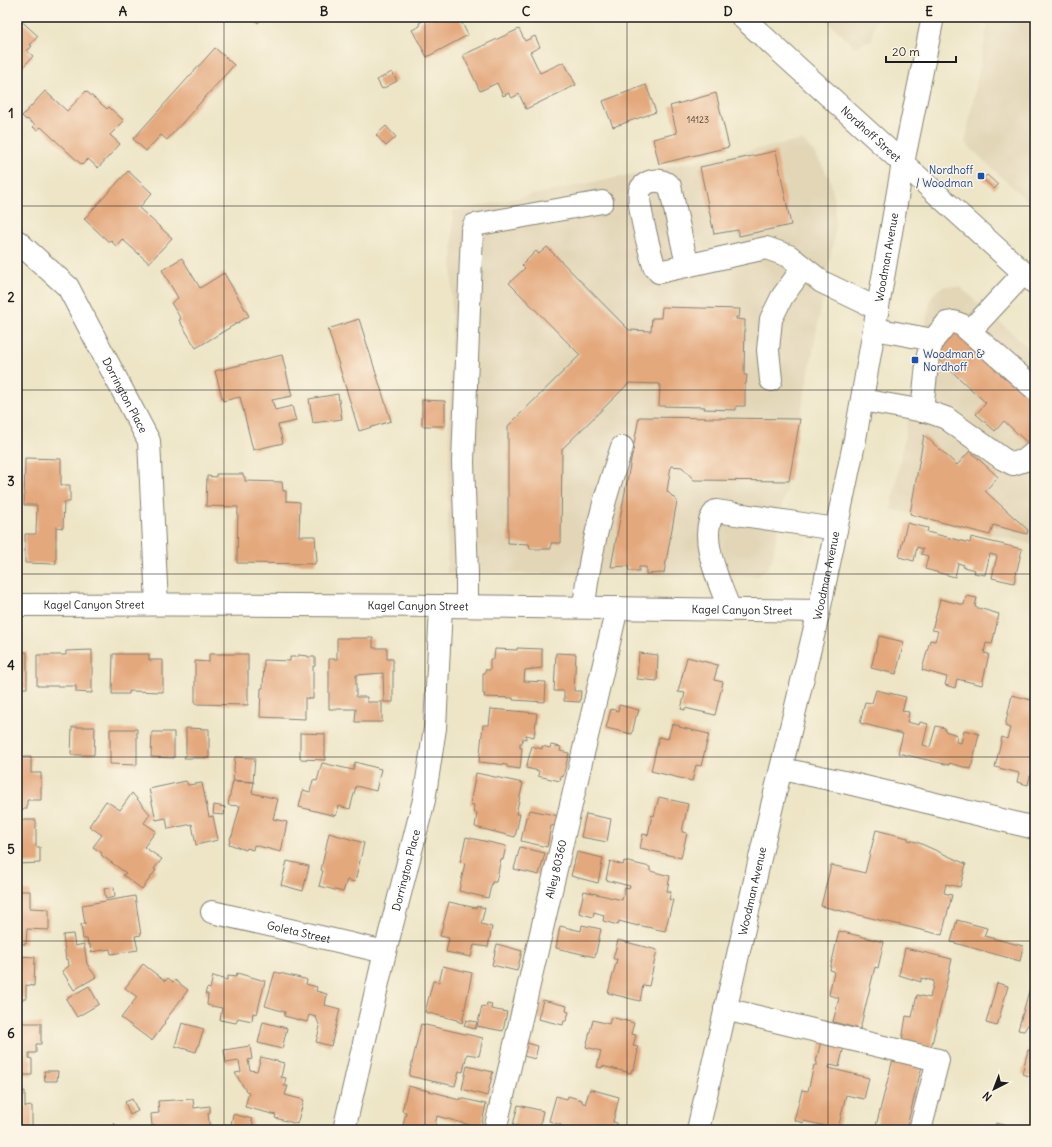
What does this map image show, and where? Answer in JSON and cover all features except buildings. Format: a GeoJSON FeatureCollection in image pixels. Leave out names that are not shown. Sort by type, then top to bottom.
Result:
{"type":"FeatureCollection","features":[{"type":"Feature","properties":{"kind":"street","name":"Nordhoff Street"},"geometry":{"type":"LineString","coordinates":[[742,17],[1029,278]]}},
{"type":"Feature","properties":{"kind":"street","name":"Woodman Avenue"},"geometry":{"type":"LineString","coordinates":[[698,1130],[819,611],[855,439],[903,163],[932,17]]}},
{"type":"Feature","properties":{"kind":"street"},"geometry":{"type":"LineString","coordinates":[[467,606],[463,462],[472,231],[474,225],[602,202]]}},
{"type":"Feature","properties":{"kind":"street","name":"Dorrington Place"},"geometry":{"type":"LineString","coordinates":[[17,241],[68,287],[149,442],[157,604]]}},
{"type":"Feature","properties":{"kind":"street"},"geometry":{"type":"LineString","coordinates":[[689,265],[766,248],[789,256],[822,282],[876,319],[933,340]]}},
{"type":"Feature","properties":{"kind":"street"},"geometry":{"type":"LineString","coordinates":[[771,380],[768,350],[771,319],[782,297],[803,268]]}},
{"type":"Feature","properties":{"kind":"street"},"geometry":{"type":"LineString","coordinates":[[970,331],[1029,278]]}},
{"type":"Feature","properties":{"kind":"street"},"geometry":{"type":"LineString","coordinates":[[922,411],[928,355],[933,340],[947,323],[954,322],[962,324],[1035,390]]}},
{"type":"Feature","properties":{"kind":"street"},"geometry":{"type":"LineString","coordinates":[[862,400],[929,412],[946,418],[1013,464],[1025,460],[1035,452]]}},
{"type":"Feature","properties":{"kind":"street"},"geometry":{"type":"LineString","coordinates":[[584,607],[587,577],[610,480],[622,447]]}},
{"type":"Feature","properties":{"kind":"street"},"geometry":{"type":"LineString","coordinates":[[730,610],[713,568],[708,537],[711,515],[716,511],[836,530]]}},
{"type":"Feature","properties":{"kind":"street","name":"Kagel Canyon Street"},"geometry":{"type":"LineString","coordinates":[[17,605],[157,604],[467,606],[819,611]]}},
{"type":"Feature","properties":{"kind":"street","name":"Dorrington Place"},"geometry":{"type":"LineString","coordinates":[[344,1130],[385,952],[424,800],[435,728],[441,606]]}},
{"type":"Feature","properties":{"kind":"street","name":"Alley 80360"},"geometry":{"type":"LineString","coordinates":[[495,1130],[617,608]]}},
{"type":"Feature","properties":{"kind":"street"},"geometry":{"type":"LineString","coordinates":[[782,769],[844,782],[1035,828]]}},
{"type":"Feature","properties":{"kind":"street","name":"Goleta Street"},"geometry":{"type":"LineString","coordinates":[[212,912],[385,952]]}},
{"type":"Feature","properties":{"kind":"street"},"geometry":{"type":"LineString","coordinates":[[725,1009],[938,1060],[920,1130]]}},
{"type":"Feature","properties":{"kind":"shaded area"},"geometry":{"type":"Polygon","coordinates":[[[823,17],[876,17],[872,40],[855,47],[823,17]]]}},
{"type":"Feature","properties":{"kind":"shaded area"},"geometry":{"type":"Polygon","coordinates":[[[989,17],[1035,17],[1035,208],[965,143],[989,17]]]}},
{"type":"Feature","properties":{"kind":"shaded area"},"geometry":{"type":"Polygon","coordinates":[[[802,140],[815,153],[830,178],[835,202],[835,232],[772,560],[767,569],[758,576],[447,573],[453,211],[802,140]]]}},
{"type":"Feature","properties":{"kind":"shaded area"},"geometry":{"type":"Polygon","coordinates":[[[946,286],[960,287],[1035,354],[1035,545],[891,509],[930,301],[934,293],[946,286]]]}},
{"type":"Feature","properties":{"kind":"place","name":"Nordhoff / Woodman"},"geometry":{"type":"Point","coordinates":[981,176]}},
{"type":"Feature","properties":{"kind":"place","name":"Woodman & Nordhoff"},"geometry":{"type":"Point","coordinates":[915,360]}}]}
